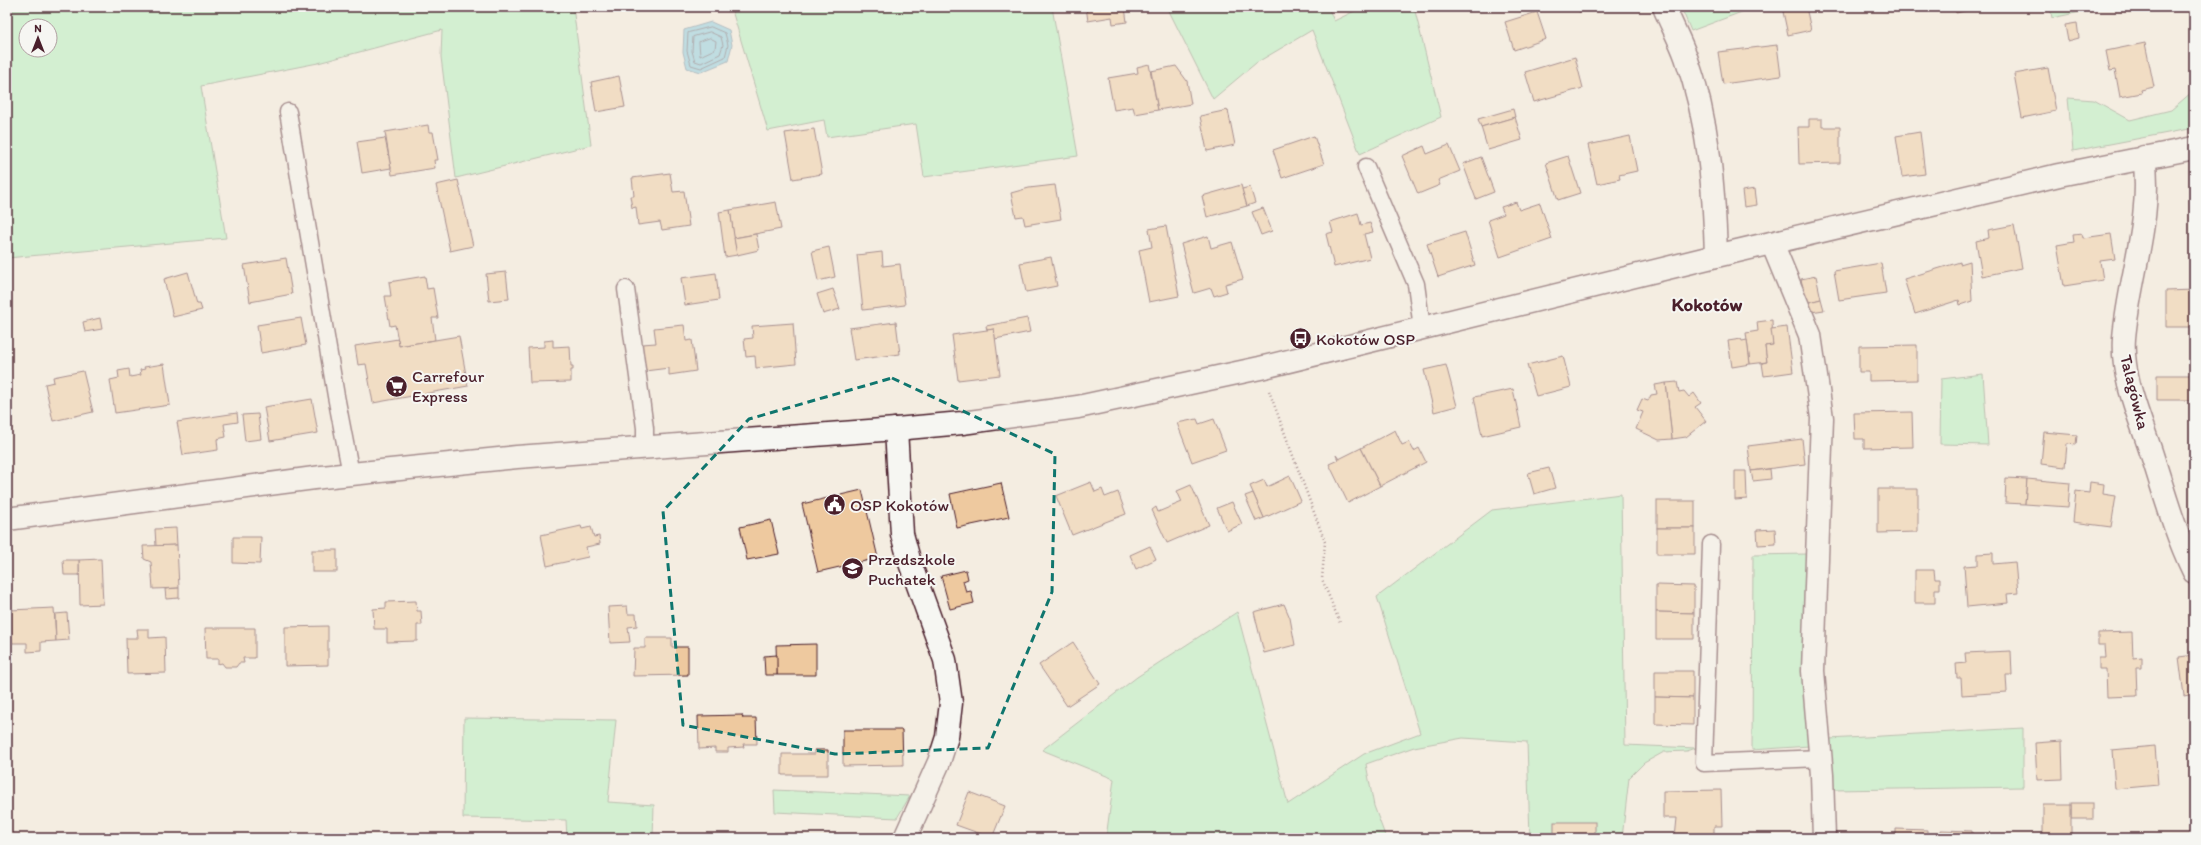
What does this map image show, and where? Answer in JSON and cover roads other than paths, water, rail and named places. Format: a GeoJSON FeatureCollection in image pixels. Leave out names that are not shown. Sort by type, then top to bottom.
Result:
{"type":"FeatureCollection","features":[{"type":"Feature","properties":{"kind":"street"},"geometry":{"type":"LineString","coordinates":[[1664,7],[1686,57],[1701,111],[1713,177],[1716,256]]}},
{"type":"Feature","properties":{"kind":"street"},"geometry":{"type":"LineString","coordinates":[[7,519],[351,474],[564,452],[962,423],[1078,407],[1260,368],[1772,242],[2194,148]]}},
{"type":"Feature","properties":{"kind":"street","name":"Talagówka"},"geometry":{"type":"LineString","coordinates":[[2144,158],[2147,176],[2142,223],[2128,307],[2123,354],[2135,403],[2176,528],[2194,572]]}},
{"type":"Feature","properties":{"kind":"street"},"geometry":{"type":"LineString","coordinates":[[1772,242],[1810,335],[1822,418],[1813,671],[1821,758],[1824,838]]}},
{"type":"Feature","properties":{"kind":"street"},"geometry":{"type":"LineString","coordinates":[[896,429],[902,534],[910,563],[945,660],[951,703],[947,737],[941,756],[905,838]]}},
{"type":"Feature","properties":{"kind":"lane"},"geometry":{"type":"LineString","coordinates":[[288,112],[338,409],[351,474]]}},
{"type":"Feature","properties":{"kind":"lane"},"geometry":{"type":"LineString","coordinates":[[1366,167],[1416,284],[1422,328]]}},
{"type":"Feature","properties":{"kind":"lane"},"geometry":{"type":"LineString","coordinates":[[626,289],[645,428],[645,446]]}},
{"type":"Feature","properties":{"kind":"lane"},"geometry":{"type":"LineString","coordinates":[[1711,544],[1704,763],[1821,758]]}},
{"type":"Feature","properties":{"kind":"water"},"geometry":{"type":"Polygon","coordinates":[[[711,22],[729,30],[732,45],[728,61],[701,72],[687,68],[683,52],[684,30],[711,22]]]}},
{"type":"Feature","properties":{"kind":"place","name":"Kokotów OSP"},"geometry":{"type":"Point","coordinates":[1300,339]}},
{"type":"Feature","properties":{"kind":"place","name":"Carrefour Express"},"geometry":{"type":"Point","coordinates":[396,386]}},
{"type":"Feature","properties":{"kind":"place","name":"OSP Kokotów"},"geometry":{"type":"Point","coordinates":[834,505]}},
{"type":"Feature","properties":{"kind":"place","name":"Przedszkole Puchatek"},"geometry":{"type":"Point","coordinates":[853,569]}},
{"type":"Feature","properties":{"kind":"district","name":"Kokotów"},"geometry":{"type":"Point","coordinates":[1707,304]}}]}
